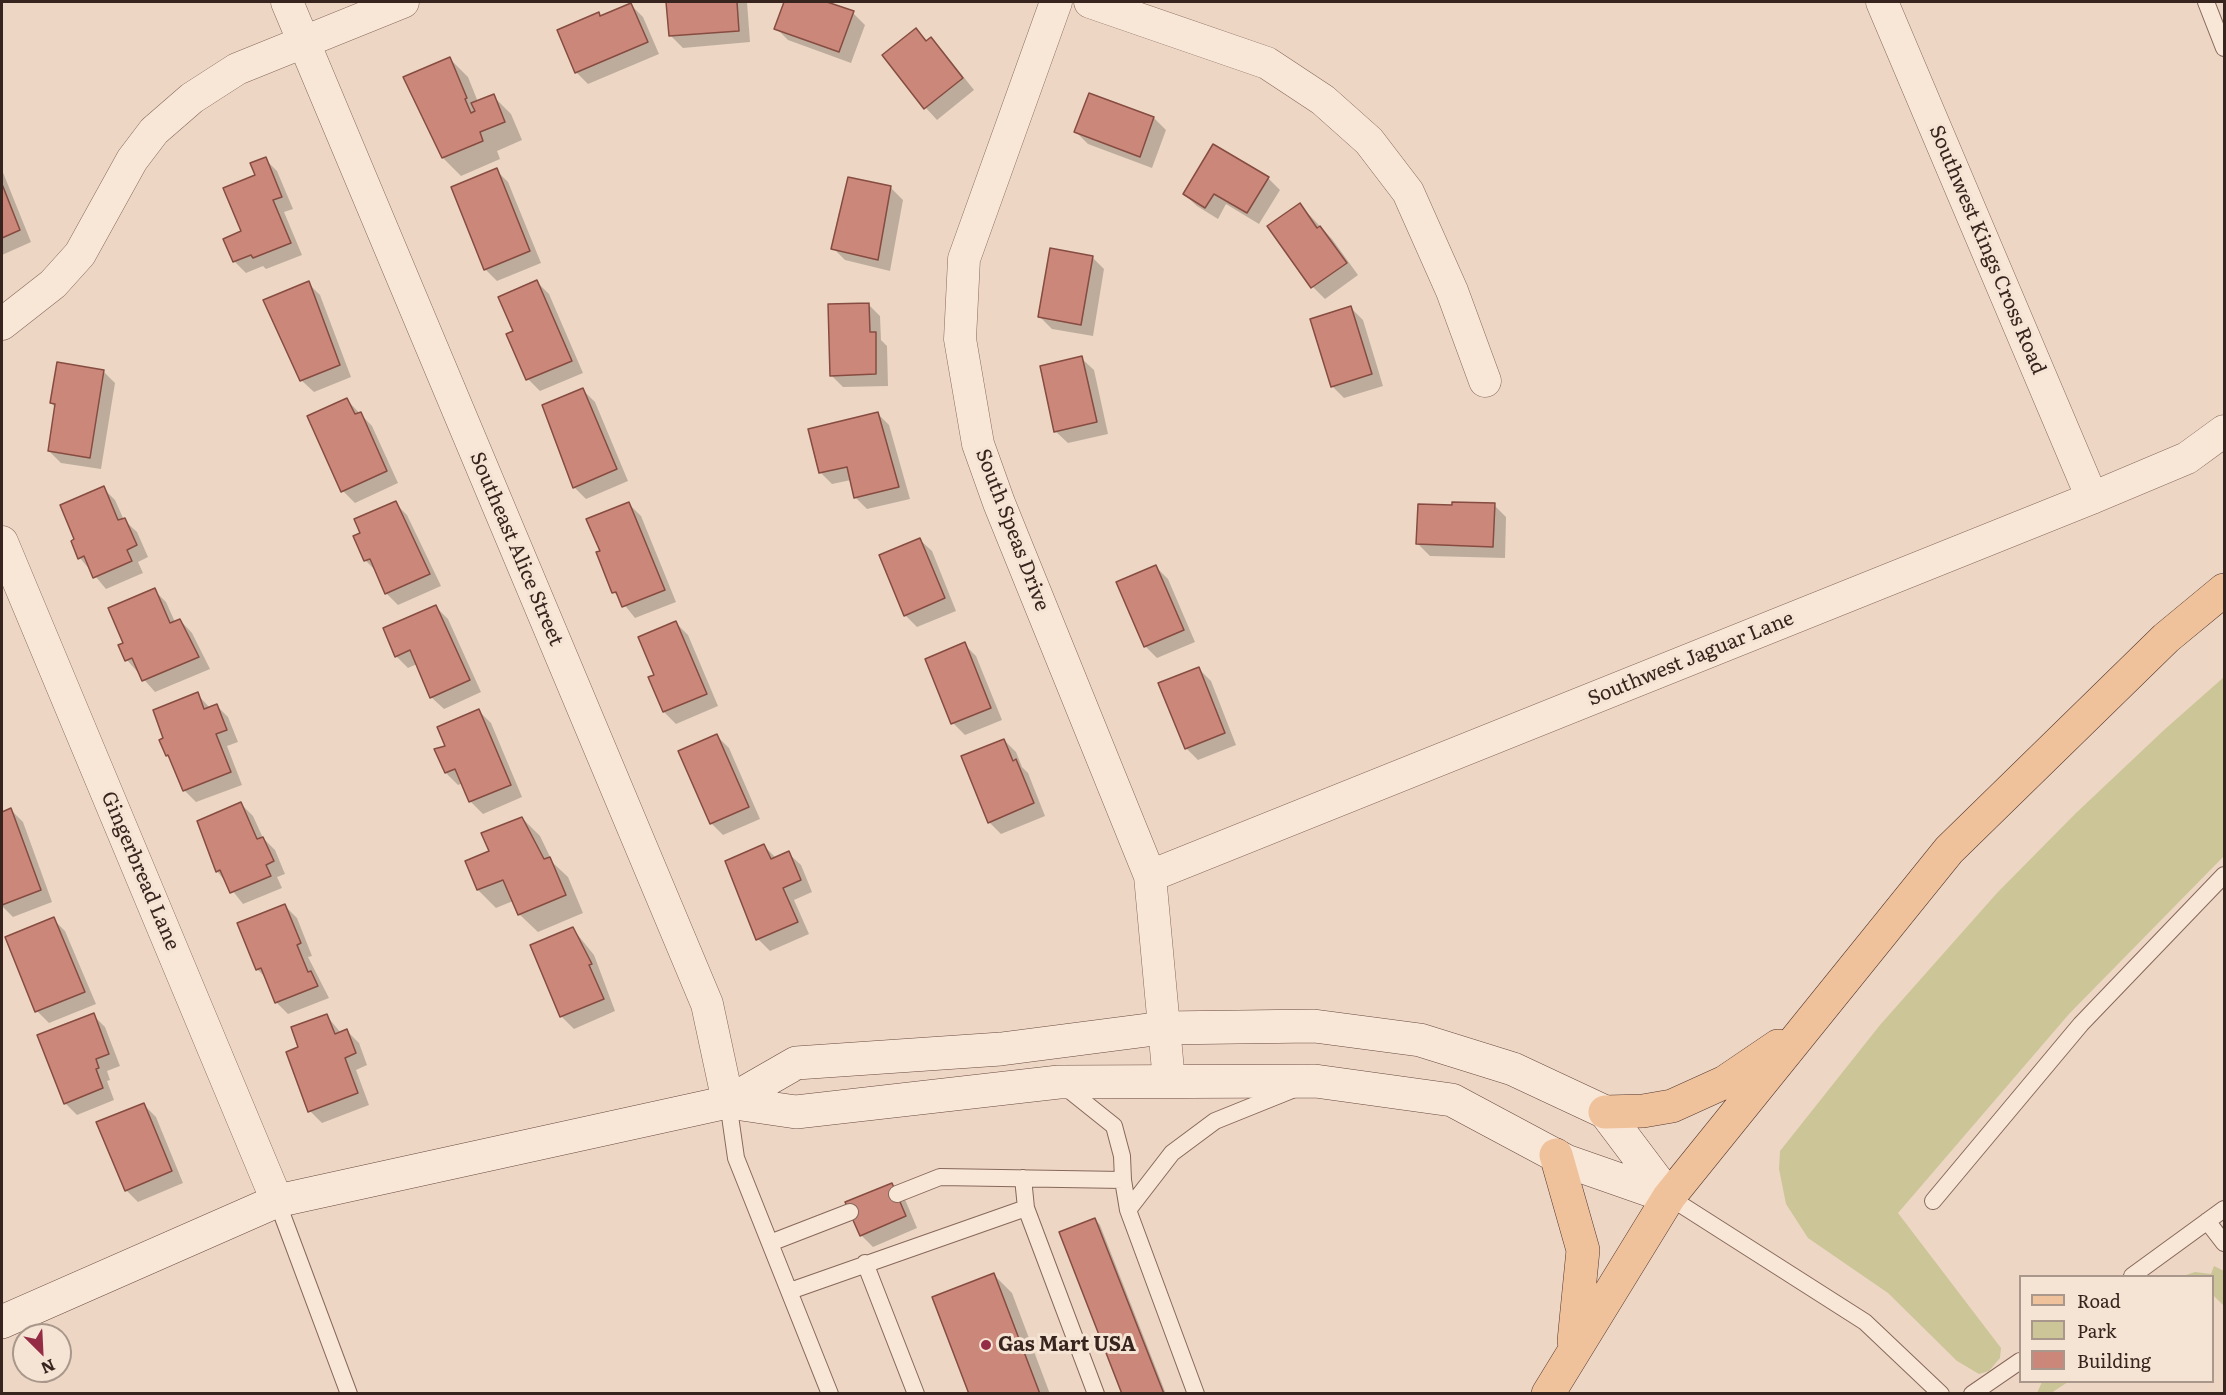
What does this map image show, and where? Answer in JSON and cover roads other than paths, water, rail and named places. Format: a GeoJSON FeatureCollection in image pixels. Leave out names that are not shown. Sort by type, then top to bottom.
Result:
{"type":"FeatureCollection","features":[{"type":"Feature","properties":{"kind":"main road"},"geometry":{"type":"LineString","coordinates":[[1548,1394],[1670,1197],[1949,850],[2166,638],[2224,590]]}},
{"type":"Feature","properties":{"kind":"main road"},"geometry":{"type":"LineString","coordinates":[[2,1322],[277,1201],[728,1102],[796,1063],[1001,1049],[1163,1028],[1314,1026],[1420,1040],[1513,1069],[1605,1112],[1643,1111],[1672,1106],[1725,1082],[1807,1027]]}},
{"type":"Feature","properties":{"kind":"main road"},"geometry":{"type":"LineString","coordinates":[[728,1102],[796,1112],[1059,1082],[1315,1081],[1452,1100],[1556,1155],[1670,1197]]}},
{"type":"Feature","properties":{"kind":"main road"},"geometry":{"type":"LineString","coordinates":[[1605,1112],[1670,1197]]}},
{"type":"Feature","properties":{"kind":"main road"},"geometry":{"type":"LineString","coordinates":[[1556,1155],[1583,1250],[1573,1354]]}},
{"type":"Feature","properties":{"kind":"street","name":"Southeast Alice Street"},"geometry":{"type":"LineString","coordinates":[[287,2],[707,1004],[728,1102]]}},
{"type":"Feature","properties":{"kind":"street"},"geometry":{"type":"LineString","coordinates":[[2,324],[53,284],[80,254],[132,160],[154,131],[192,98],[237,69],[403,2]]}},
{"type":"Feature","properties":{"kind":"street","name":"South Speas Drive"},"geometry":{"type":"LineString","coordinates":[[1056,2],[964,259],[960,339],[978,444],[999,503],[1150,876],[1168,1082]]}},
{"type":"Feature","properties":{"kind":"street"},"geometry":{"type":"LineString","coordinates":[[1090,2],[1267,63],[1323,100],[1369,141],[1408,192],[1452,291],[1485,381]]}},
{"type":"Feature","properties":{"kind":"street","name":"Southwest Kings Cross Road"},"geometry":{"type":"LineString","coordinates":[[1881,2],[2092,498]]}},
{"type":"Feature","properties":{"kind":"street","name":"Southwest Jaguar Lane"},"geometry":{"type":"LineString","coordinates":[[1150,876],[2092,498],[2187,458],[2224,431]]}},
{"type":"Feature","properties":{"kind":"street","name":"Gingerbread Lane"},"geometry":{"type":"LineString","coordinates":[[2,542],[277,1201]]}},
{"type":"Feature","properties":{"kind":"lane"},"geometry":{"type":"LineString","coordinates":[[2206,2],[2224,48]]}},
{"type":"Feature","properties":{"kind":"lane"},"geometry":{"type":"LineString","coordinates":[[1933,1201],[2082,1024],[2224,875]]}},
{"type":"Feature","properties":{"kind":"lane"},"geometry":{"type":"LineString","coordinates":[[1128,1210],[1172,1153],[1215,1121],[1315,1081]]}},
{"type":"Feature","properties":{"kind":"lane"},"geometry":{"type":"LineString","coordinates":[[1059,1082],[1114,1126],[1122,1156],[1128,1210],[1196,1394]]}},
{"type":"Feature","properties":{"kind":"lane"},"geometry":{"type":"LineString","coordinates":[[728,1102],[736,1158],[830,1394]]}},
{"type":"Feature","properties":{"kind":"lane"},"geometry":{"type":"LineString","coordinates":[[897,1194],[940,1177],[1123,1180]]}},
{"type":"Feature","properties":{"kind":"lane"},"geometry":{"type":"LineString","coordinates":[[1023,1178],[1026,1208],[1096,1394]]}},
{"type":"Feature","properties":{"kind":"lane"},"geometry":{"type":"LineString","coordinates":[[1670,1197],[1865,1322],[1941,1394]]}},
{"type":"Feature","properties":{"kind":"lane"},"geometry":{"type":"LineString","coordinates":[[277,1201],[349,1394]]}},
{"type":"Feature","properties":{"kind":"lane"},"geometry":{"type":"LineString","coordinates":[[790,1291],[1026,1208]]}},
{"type":"Feature","properties":{"kind":"lane"},"geometry":{"type":"LineString","coordinates":[[2133,1275],[2224,1209]]}},
{"type":"Feature","properties":{"kind":"lane"},"geometry":{"type":"LineString","coordinates":[[770,1243],[850,1212]]}},
{"type":"Feature","properties":{"kind":"lane"},"geometry":{"type":"LineString","coordinates":[[2207,1221],[2224,1243]]}},
{"type":"Feature","properties":{"kind":"lane"},"geometry":{"type":"LineString","coordinates":[[865,1263],[916,1394]]}},
{"type":"Feature","properties":{"kind":"lane"},"geometry":{"type":"LineString","coordinates":[[1972,1394],[2019,1362]]}},
{"type":"Feature","properties":{"kind":"place","name":"Gas Mart USA"},"geometry":{"type":"Point","coordinates":[986,1345]}}]}
